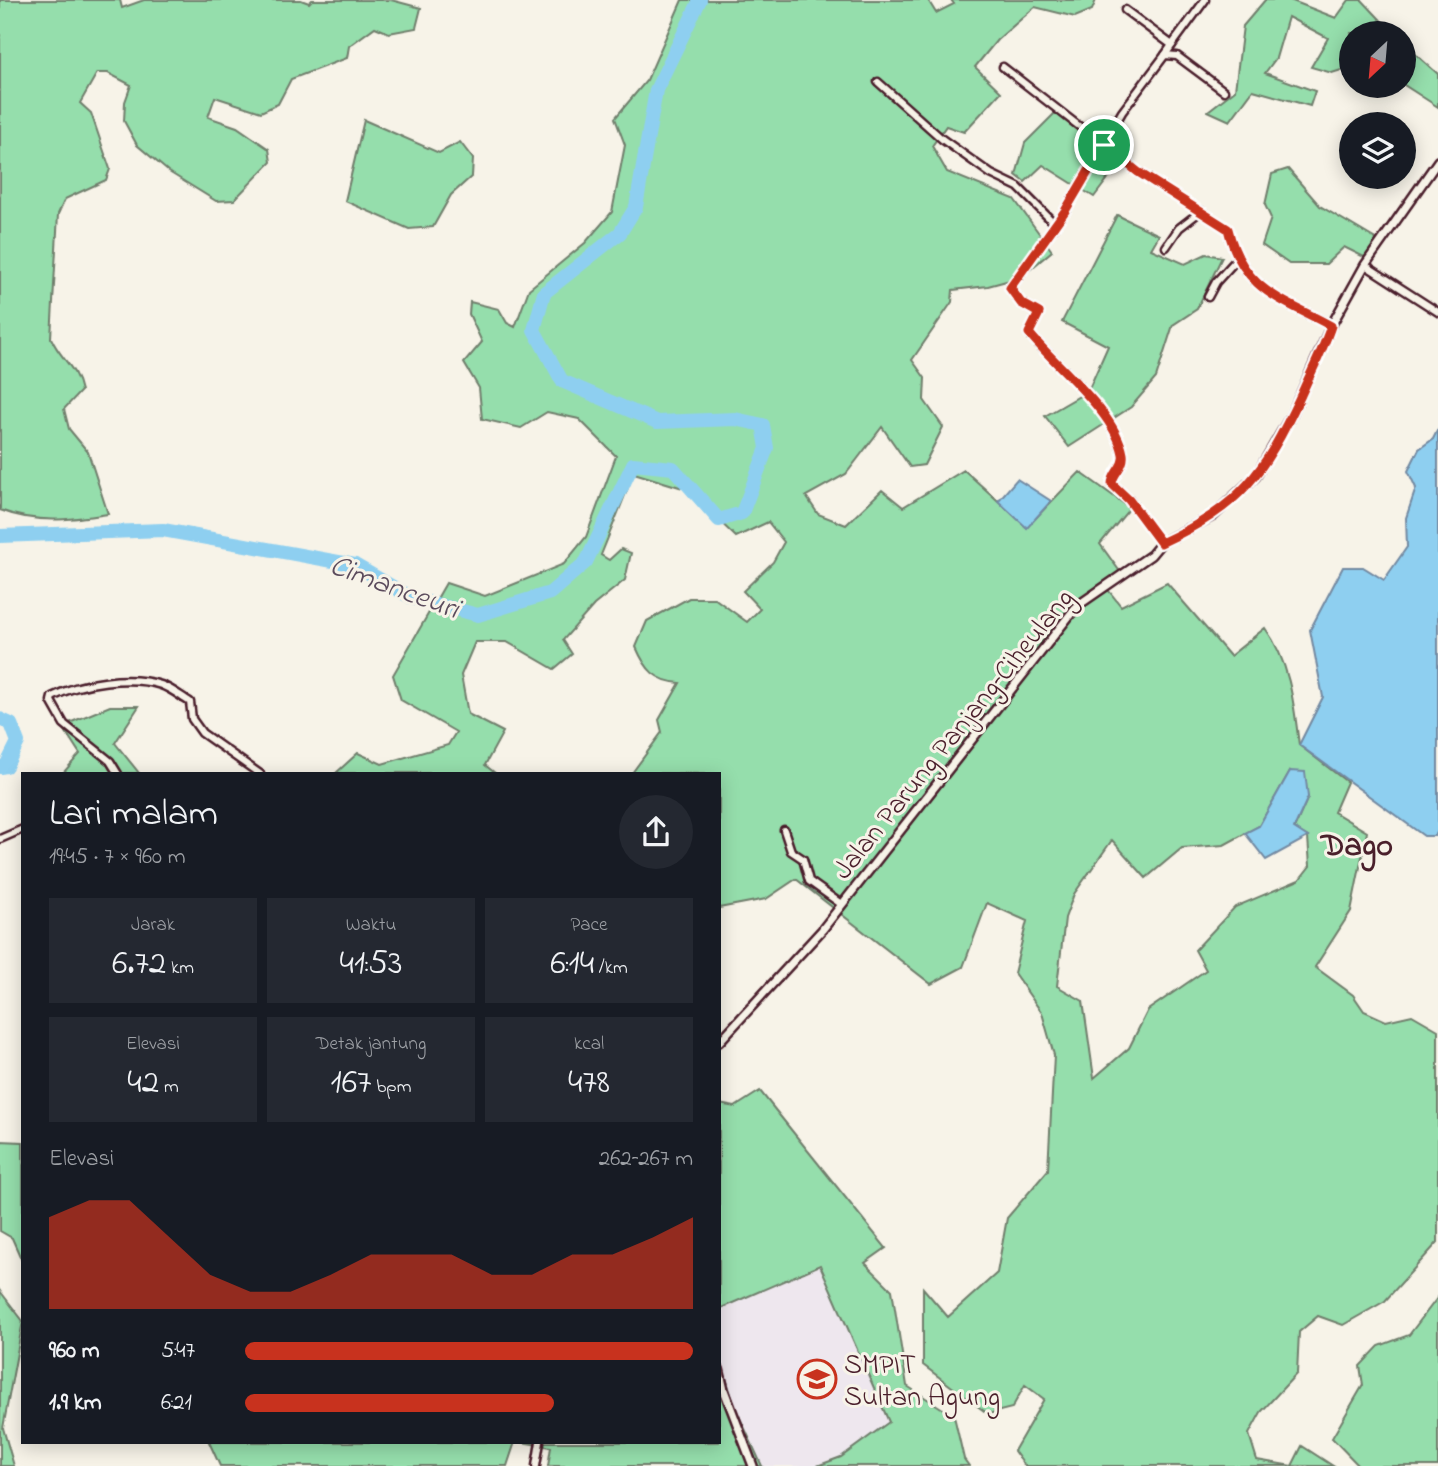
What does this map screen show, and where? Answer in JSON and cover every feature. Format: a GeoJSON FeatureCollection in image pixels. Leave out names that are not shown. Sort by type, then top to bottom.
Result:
{"type":"FeatureCollection","features":[{"type":"Feature","properties":{"kind":"street"},"geometry":{"type":"LineString","coordinates":[[1161,543],[1129,500],[1112,484],[1112,479],[1123,463],[1123,453],[1107,419],[1029,333],[1039,313],[1021,303],[1010,288],[1065,211],[1139,87],[1205,0]]}},
{"type":"Feature","properties":{"kind":"street"},"geometry":{"type":"LineString","coordinates":[[1125,10],[1172,45]]}},
{"type":"Feature","properties":{"kind":"street"},"geometry":{"type":"LineString","coordinates":[[1165,55],[1177,56],[1224,90]]}},
{"type":"Feature","properties":{"kind":"street"},"geometry":{"type":"LineString","coordinates":[[1003,67],[1138,172],[1228,229],[1237,259],[1248,276],[1266,290],[1331,326]]}},
{"type":"Feature","properties":{"kind":"street"},"geometry":{"type":"LineString","coordinates":[[878,82],[942,139],[991,174],[1018,187],[1054,223]]}},
{"type":"Feature","properties":{"kind":"street","name":"Jalan Parung Panjang–Ciheulang"},"geometry":{"type":"LineString","coordinates":[[721,1040],[813,940],[1077,607],[1151,555],[1161,543],[1213,516],[1256,476],[1292,414],[1331,326],[1365,265],[1438,161]]}},
{"type":"Feature","properties":{"kind":"street"},"geometry":{"type":"LineString","coordinates":[[1166,247],[1179,228],[1201,211]]}},
{"type":"Feature","properties":{"kind":"street"},"geometry":{"type":"LineString","coordinates":[[1208,297],[1237,259]]}},
{"type":"Feature","properties":{"kind":"street"},"geometry":{"type":"LineString","coordinates":[[1365,265],[1438,312]]}},
{"type":"Feature","properties":{"kind":"street"},"geometry":{"type":"LineString","coordinates":[[117,772],[110,761],[64,724],[51,701],[52,697],[90,685],[116,682],[158,684],[190,702],[192,719],[202,733],[257,772]]}},
{"type":"Feature","properties":{"kind":"street"},"geometry":{"type":"LineString","coordinates":[[0,839],[21,830]]}},
{"type":"Feature","properties":{"kind":"street"},"geometry":{"type":"LineString","coordinates":[[784,830],[791,851],[803,859],[809,881],[841,904]]}},
{"type":"Feature","properties":{"kind":"street"},"geometry":{"type":"LineString","coordinates":[[721,1377],[753,1466]]}},
{"type":"Feature","properties":{"kind":"street"},"geometry":{"type":"LineString","coordinates":[[536,1466],[540,1444]]}},
{"type":"Feature","properties":{"kind":"shaded area"},"geometry":{"type":"Polygon","coordinates":[[[820,1264],[889,1422],[841,1457],[817,1466],[762,1466],[735,1407],[721,1362],[721,1308],[820,1264]]]}},
{"type":"Feature","properties":{"kind":"green space"},"geometry":{"type":"Polygon","coordinates":[[[0,0],[120,0],[122,8],[144,0],[301,0],[309,3],[312,0],[391,0],[421,8],[416,28],[389,33],[375,27],[349,46],[347,58],[291,79],[278,104],[261,112],[215,97],[208,117],[237,127],[269,149],[271,162],[234,200],[216,201],[169,172],[137,145],[124,121],[125,102],[131,85],[108,73],[97,73],[80,103],[91,113],[110,169],[106,180],[65,199],[58,214],[51,338],[79,382],[81,391],[64,409],[69,429],[88,452],[108,514],[53,520],[0,510],[0,0]]]}},
{"type":"Feature","properties":{"kind":"green space"},"geometry":{"type":"Polygon","coordinates":[[[682,0],[928,0],[936,13],[954,4],[951,0],[1096,0],[1092,10],[1075,17],[1035,7],[997,40],[975,67],[1001,92],[964,132],[946,126],[932,146],[947,172],[1014,199],[1052,251],[1021,277],[988,286],[953,290],[952,302],[912,360],[925,378],[924,400],[943,427],[924,465],[910,467],[882,427],[846,474],[806,496],[818,514],[846,525],[882,490],[903,507],[964,470],[1027,527],[1080,472],[1130,508],[1100,544],[1121,573],[1105,586],[1121,606],[1167,583],[1230,656],[1265,628],[1285,669],[1293,699],[1299,745],[1347,782],[1334,812],[1367,832],[1351,911],[1315,967],[1353,995],[1364,1011],[1386,1021],[1412,1015],[1438,1030],[1438,1242],[1385,1301],[1343,1325],[1318,1316],[1299,1332],[1297,1373],[1261,1412],[1249,1434],[1257,1460],[1292,1466],[1025,1466],[1014,1451],[1044,1399],[1025,1385],[1012,1408],[988,1414],[923,1365],[923,1288],[948,1317],[997,1273],[1007,1218],[1048,1170],[1054,1055],[1042,1013],[1014,973],[1027,921],[987,903],[963,967],[931,984],[796,879],[766,899],[721,908],[721,772],[633,772],[662,732],[659,720],[680,683],[664,680],[652,673],[640,655],[636,647],[647,621],[689,598],[714,598],[747,622],[760,609],[743,591],[773,562],[784,542],[768,522],[736,537],[686,489],[634,473],[601,555],[609,560],[621,549],[631,553],[625,580],[594,605],[563,640],[572,654],[554,669],[507,642],[475,642],[461,675],[468,714],[503,732],[485,765],[494,772],[337,772],[358,753],[382,764],[448,745],[456,732],[401,700],[393,675],[446,583],[485,596],[564,564],[586,537],[616,456],[579,419],[547,412],[521,428],[482,419],[479,388],[464,363],[482,342],[469,314],[470,302],[499,309],[507,323],[515,327],[529,289],[585,243],[612,212],[625,145],[615,118],[647,80],[682,0]],[[1290,771],[1259,826],[1224,845],[1182,848],[1146,878],[1112,840],[1074,894],[1065,918],[1057,986],[1083,1001],[1094,1078],[1129,1048],[1148,1010],[1206,970],[1195,950],[1235,907],[1299,880],[1310,866],[1308,837],[1294,829],[1308,797],[1290,771]]]}},
{"type":"Feature","properties":{"kind":"green space"},"geometry":{"type":"Polygon","coordinates":[[[1265,0],[1290,0],[1336,18],[1349,0],[1362,0],[1382,21],[1339,21],[1339,71],[1332,73],[1311,67],[1328,38],[1288,17],[1276,58],[1265,73],[1315,91],[1310,106],[1253,90],[1230,121],[1208,111],[1235,90],[1243,26],[1265,0]]]}},
{"type":"Feature","properties":{"kind":"green space"},"geometry":{"type":"Polygon","coordinates":[[[1416,55],[1438,74],[1438,107],[1416,93],[1416,55]]]}},
{"type":"Feature","properties":{"kind":"green space"},"geometry":{"type":"Polygon","coordinates":[[[1058,110],[1095,131],[1122,160],[1094,197],[1043,165],[1025,182],[1016,175],[1025,143],[1058,110]]]}},
{"type":"Feature","properties":{"kind":"green space"},"geometry":{"type":"Polygon","coordinates":[[[364,120],[439,153],[460,142],[473,159],[472,176],[451,195],[433,227],[409,229],[345,201],[364,120]]]}},
{"type":"Feature","properties":{"kind":"green space"},"geometry":{"type":"Polygon","coordinates":[[[1288,169],[1320,206],[1384,244],[1372,261],[1344,247],[1326,264],[1289,264],[1262,245],[1271,218],[1265,205],[1272,174],[1288,169]]]}},
{"type":"Feature","properties":{"kind":"green space"},"geometry":{"type":"Polygon","coordinates":[[[1117,215],[1159,235],[1151,249],[1185,264],[1206,254],[1222,257],[1197,309],[1173,325],[1156,378],[1131,407],[1069,447],[1045,416],[1088,391],[1108,346],[1062,322],[1117,215]]]}},
{"type":"Feature","properties":{"kind":"green space"},"geometry":{"type":"Polygon","coordinates":[[[110,706],[139,706],[115,743],[138,772],[64,772],[80,754],[62,726],[110,706]]]}},
{"type":"Feature","properties":{"kind":"green space"},"geometry":{"type":"Polygon","coordinates":[[[760,1091],[886,1248],[865,1263],[892,1290],[907,1386],[954,1416],[964,1459],[969,1466],[817,1466],[841,1457],[889,1422],[820,1265],[721,1308],[721,1104],[735,1107],[760,1091]]]}},
{"type":"Feature","properties":{"kind":"green space"},"geometry":{"type":"Polygon","coordinates":[[[0,1141],[21,1142],[21,1258],[12,1238],[0,1231],[0,1141]]]}},
{"type":"Feature","properties":{"kind":"green space"},"geometry":{"type":"Polygon","coordinates":[[[0,1291],[21,1318],[21,1332],[3,1428],[14,1466],[0,1466],[0,1291]]]}},
{"type":"Feature","properties":{"kind":"green space"},"geometry":{"type":"Polygon","coordinates":[[[1438,1297],[1438,1466],[1359,1466],[1332,1438],[1363,1385],[1360,1366],[1379,1346],[1409,1335],[1438,1297]]]}},
{"type":"Feature","properties":{"kind":"green space"},"geometry":{"type":"Polygon","coordinates":[[[721,1362],[735,1407],[762,1466],[548,1466],[551,1447],[533,1444],[721,1444],[721,1362]]]}},
{"type":"Feature","properties":{"kind":"green space"},"geometry":{"type":"Polygon","coordinates":[[[210,1444],[514,1444],[507,1466],[220,1466],[210,1444]]]}},
{"type":"Feature","properties":{"kind":"green space"},"geometry":{"type":"Polygon","coordinates":[[[1302,1446],[1333,1466],[1292,1466],[1302,1446]]]}},
{"type":"Feature","properties":{"kind":"water"},"geometry":{"type":"Polygon","coordinates":[[[1438,429],[1438,831],[1435,836],[1424,836],[1299,745],[1323,697],[1310,630],[1343,567],[1363,567],[1384,580],[1407,547],[1406,518],[1416,488],[1408,471],[1419,449],[1433,439],[1438,429]]]}},
{"type":"Feature","properties":{"kind":"water"},"geometry":{"type":"Polygon","coordinates":[[[1017,479],[1051,501],[1027,528],[998,501],[1017,479]]]}},
{"type":"Feature","properties":{"kind":"water"},"geometry":{"type":"Polygon","coordinates":[[[1290,771],[1305,772],[1308,797],[1294,828],[1308,837],[1266,860],[1245,833],[1259,826],[1290,771]]]}},
{"type":"Feature","properties":{"kind":"waterway","name":"Cimanceuri"},"geometry":{"type":"LineString","coordinates":[[0,536],[163,530],[355,565],[412,598],[478,615],[550,593],[586,562],[633,464],[673,468],[719,520],[742,513],[767,448],[763,425],[735,419],[657,422],[562,381],[534,330],[544,293],[620,233],[636,207],[656,90],[700,0]]}},
{"type":"Feature","properties":{"kind":"waterway","name":"Cimanceuri"},"geometry":{"type":"LineString","coordinates":[[0,719],[11,724],[18,742],[6,766],[0,767]]}},
{"type":"Feature","properties":{"kind":"place","name":"SMPIT Sultan Agung"},"geometry":{"type":"Point","coordinates":[817,1379]}},
{"type":"Feature","properties":{"kind":"district","name":"Dago"},"geometry":{"type":"Point","coordinates":[1357,844]}},
{"type":"Feature","properties":{"kind":"route"},"geometry":{"type":"LineString","coordinates":[[1104,145],[1138,172],[1228,229],[1237,259],[1248,276],[1266,290],[1331,326],[1292,414],[1256,476],[1235,499],[1213,516],[1161,543],[1129,500],[1112,484],[1112,479],[1123,463],[1123,453],[1107,419],[1029,333],[1039,313],[1021,303],[1010,288],[1065,211],[1104,145]]}}]}
